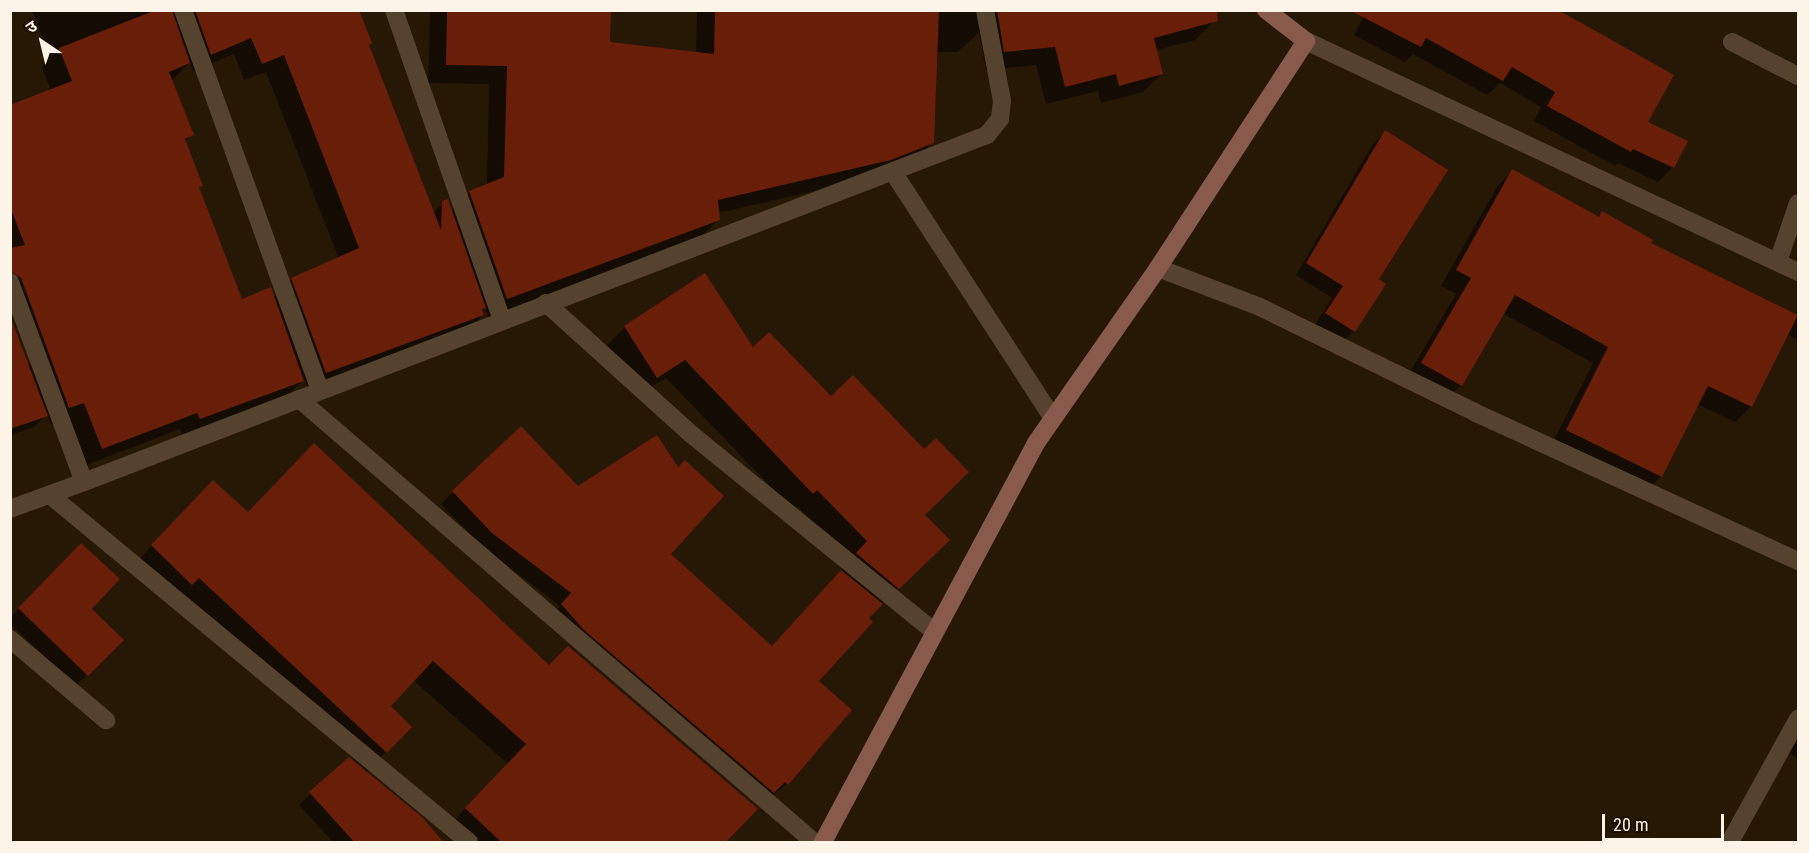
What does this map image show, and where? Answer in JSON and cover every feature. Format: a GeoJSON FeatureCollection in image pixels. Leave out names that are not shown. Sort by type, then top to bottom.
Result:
{"type":"FeatureCollection","features":[{"type":"Feature","properties":{"kind":"street"},"geometry":{"type":"LineString","coordinates":[[183,10],[320,391]]}},
{"type":"Feature","properties":{"kind":"street"},"geometry":{"type":"LineString","coordinates":[[394,10],[502,320]]}},
{"type":"Feature","properties":{"kind":"street"},"geometry":{"type":"LineString","coordinates":[[10,509],[987,135],[1000,119],[1002,101],[985,10]]}},
{"type":"Feature","properties":{"kind":"street"},"geometry":{"type":"LineString","coordinates":[[1266,10],[1306,41],[1798,272]]}},
{"type":"Feature","properties":{"kind":"street"},"geometry":{"type":"LineString","coordinates":[[823,843],[1053,418],[1158,268],[1306,41]]}},
{"type":"Feature","properties":{"kind":"street"},"geometry":{"type":"LineString","coordinates":[[1732,42],[1798,76]]}},
{"type":"Feature","properties":{"kind":"street"},"geometry":{"type":"LineString","coordinates":[[893,172],[1053,418]]}},
{"type":"Feature","properties":{"kind":"street"},"geometry":{"type":"LineString","coordinates":[[1778,262],[1798,203]]}},
{"type":"Feature","properties":{"kind":"street"},"geometry":{"type":"LineString","coordinates":[[1158,268],[1260,307],[1474,412],[1798,561]]}},
{"type":"Feature","properties":{"kind":"street"},"geometry":{"type":"LineString","coordinates":[[12,290],[84,482]]}},
{"type":"Feature","properties":{"kind":"street"},"geometry":{"type":"LineString","coordinates":[[546,303],[691,434],[936,632]]}},
{"type":"Feature","properties":{"kind":"street"},"geometry":{"type":"LineString","coordinates":[[299,399],[814,843]]}},
{"type":"Feature","properties":{"kind":"street"},"geometry":{"type":"LineString","coordinates":[[50,495],[469,843]]}},
{"type":"Feature","properties":{"kind":"street"},"geometry":{"type":"LineString","coordinates":[[10,639],[106,720]]}},
{"type":"Feature","properties":{"kind":"street"},"geometry":{"type":"LineString","coordinates":[[1730,843],[1798,718]]}},
{"type":"Feature","properties":{"kind":"building"},"geometry":{"type":"Polygon","coordinates":[[[156,10],[172,10],[190,63],[169,72],[194,135],[185,139],[203,186],[199,187],[242,299],[271,287],[304,381],[200,419],[197,413],[102,449],[84,403],[69,408],[21,278],[10,271],[10,248],[25,245],[10,207],[10,105],[72,81],[59,48],[156,10]]]}},
{"type":"Feature","properties":{"kind":"building"},"geometry":{"type":"Polygon","coordinates":[[[195,10],[359,10],[372,43],[369,45],[441,230],[442,201],[448,199],[486,308],[482,309],[484,315],[326,373],[291,278],[359,248],[284,55],[262,64],[251,38],[211,55],[195,10]]]}},
{"type":"Feature","properties":{"kind":"building"},"geometry":{"type":"Polygon","coordinates":[[[447,10],[611,10],[610,42],[714,54],[715,10],[939,10],[934,143],[891,160],[718,200],[720,220],[507,299],[469,191],[504,177],[507,66],[446,65],[447,10]]]}},
{"type":"Feature","properties":{"kind":"building"},"geometry":{"type":"Polygon","coordinates":[[[997,10],[1217,10],[1218,21],[1154,38],[1163,74],[1119,86],[1116,74],[1065,87],[1055,47],[1004,52],[997,10]]]}},
{"type":"Feature","properties":{"kind":"building"},"geometry":{"type":"Polygon","coordinates":[[[1349,10],[1558,10],[1674,75],[1648,122],[1688,141],[1674,168],[1633,149],[1631,152],[1547,106],[1555,92],[1512,67],[1503,81],[1426,38],[1421,47],[1349,10]]]}},
{"type":"Feature","properties":{"kind":"building"},"geometry":{"type":"Polygon","coordinates":[[[1385,130],[1448,170],[1379,279],[1386,284],[1355,332],[1325,313],[1343,286],[1306,263],[1385,130]]]}},
{"type":"Feature","properties":{"kind":"building"},"geometry":{"type":"Polygon","coordinates":[[[1512,169],[1599,217],[1602,211],[1653,240],[1651,243],[1798,315],[1752,407],[1708,386],[1662,477],[1566,430],[1608,347],[1515,295],[1462,386],[1421,363],[1471,278],[1456,270],[1512,169]]]}},
{"type":"Feature","properties":{"kind":"building"},"geometry":{"type":"Polygon","coordinates":[[[705,273],[753,347],[769,332],[831,396],[853,375],[924,449],[936,438],[969,472],[925,515],[950,540],[899,589],[856,553],[867,541],[817,490],[813,494],[685,360],[657,378],[624,326],[705,273]]]}},
{"type":"Feature","properties":{"kind":"building"},"geometry":{"type":"Polygon","coordinates":[[[10,316],[48,416],[10,429],[10,316]]]}},
{"type":"Feature","properties":{"kind":"building"},"geometry":{"type":"Polygon","coordinates":[[[521,426],[578,486],[657,435],[678,467],[685,460],[724,496],[671,554],[772,646],[841,570],[883,604],[869,618],[873,622],[819,681],[852,710],[788,785],[785,782],[774,793],[584,630],[561,604],[571,593],[492,533],[452,491],[521,426]]]}},
{"type":"Feature","properties":{"kind":"building"},"geometry":{"type":"Polygon","coordinates":[[[314,443],[549,665],[568,646],[758,809],[725,843],[502,843],[465,808],[526,744],[433,661],[391,706],[412,727],[387,753],[199,578],[192,585],[151,545],[213,480],[248,512],[314,443]]]}},
{"type":"Feature","properties":{"kind":"building"},"geometry":{"type":"Polygon","coordinates":[[[81,543],[120,579],[92,609],[124,640],[88,676],[18,608],[81,543]]]}},
{"type":"Feature","properties":{"kind":"building"},"geometry":{"type":"Polygon","coordinates":[[[349,757],[423,818],[444,843],[355,843],[309,792],[349,757]]]}}]}
